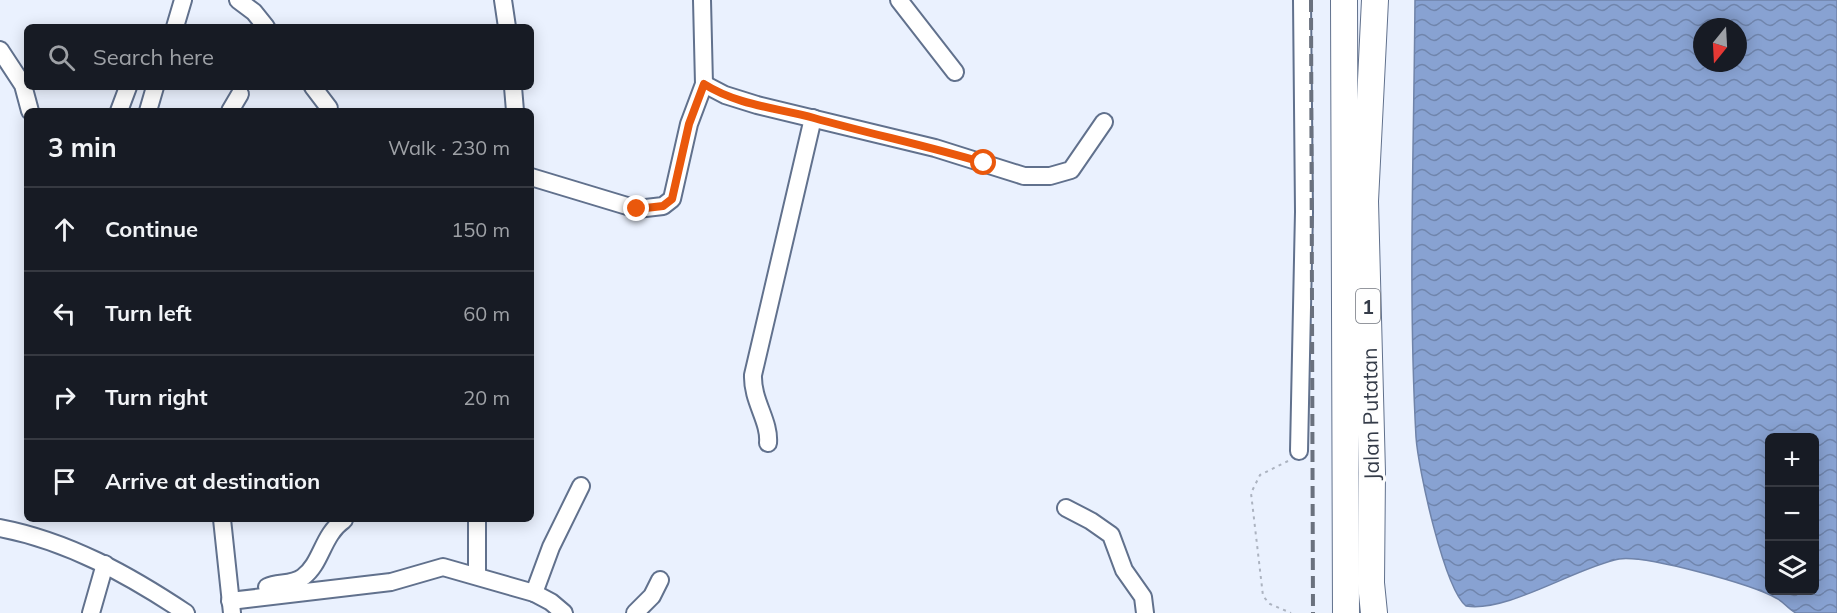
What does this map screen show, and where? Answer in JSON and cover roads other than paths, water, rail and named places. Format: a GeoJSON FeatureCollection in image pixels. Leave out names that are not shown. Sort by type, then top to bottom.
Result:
{"type":"FeatureCollection","features":[{"type":"Feature","properties":{"kind":"highway","name":"Jalan Putatan"},"geometry":{"type":"LineString","coordinates":[[1344,0],[1344,255],[1348,497],[1346,613]]}},
{"type":"Feature","properties":{"kind":"highway","name":"Jalan Putatan"},"geometry":{"type":"LineString","coordinates":[[1374,613],[1371,583],[1372,472],[1365,201],[1375,0]]}},
{"type":"Feature","properties":{"kind":"highway"},"geometry":{"type":"LineString","coordinates":[[1344,255],[1352,252],[1365,201]]}},
{"type":"Feature","properties":{"kind":"highway"},"geometry":{"type":"LineString","coordinates":[[1348,497],[1354,481],[1372,472]]}},
{"type":"Feature","properties":{"kind":"street"},"geometry":{"type":"LineString","coordinates":[[176,24],[183,0]]}},
{"type":"Feature","properties":{"kind":"street"},"geometry":{"type":"LineString","coordinates":[[238,0],[254,12],[264,24]]}},
{"type":"Feature","properties":{"kind":"street"},"geometry":{"type":"LineString","coordinates":[[503,0],[507,24]]}},
{"type":"Feature","properties":{"kind":"street"},"geometry":{"type":"LineString","coordinates":[[534,178],[637,209],[663,206],[672,199],[689,124],[704,84],[702,0]]}},
{"type":"Feature","properties":{"kind":"street"},"geometry":{"type":"LineString","coordinates":[[899,0],[955,72]]}},
{"type":"Feature","properties":{"kind":"street"},"geometry":{"type":"LineString","coordinates":[[1299,451],[1304,217],[1302,0]]}},
{"type":"Feature","properties":{"kind":"street"},"geometry":{"type":"LineString","coordinates":[[0,50],[24,89]]}},
{"type":"Feature","properties":{"kind":"street"},"geometry":{"type":"LineString","coordinates":[[704,84],[725,95],[757,105],[942,150],[1011,173],[1036,177],[1062,175],[1071,170],[1104,122]]}},
{"type":"Feature","properties":{"kind":"street"},"geometry":{"type":"LineString","coordinates":[[24,90],[29,108]]}},
{"type":"Feature","properties":{"kind":"street"},"geometry":{"type":"LineString","coordinates":[[120,108],[127,90]]}},
{"type":"Feature","properties":{"kind":"street"},"geometry":{"type":"LineString","coordinates":[[149,108],[154,90]]}},
{"type":"Feature","properties":{"kind":"street"},"geometry":{"type":"LineString","coordinates":[[316,90],[329,108]]}},
{"type":"Feature","properties":{"kind":"street"},"geometry":{"type":"LineString","coordinates":[[513,90],[515,108]]}},
{"type":"Feature","properties":{"kind":"street"},"geometry":{"type":"LineString","coordinates":[[232,108],[240,94]]}},
{"type":"Feature","properties":{"kind":"street"},"geometry":{"type":"LineString","coordinates":[[768,443],[769,432],[752,389],[753,375],[813,118]]}},
{"type":"Feature","properties":{"kind":"street"},"geometry":{"type":"LineString","coordinates":[[534,593],[551,547],[581,486]]}},
{"type":"Feature","properties":{"kind":"street"},"geometry":{"type":"LineString","coordinates":[[1066,508],[1092,521],[1111,535],[1124,570],[1143,597],[1145,613]]}},
{"type":"Feature","properties":{"kind":"street"},"geometry":{"type":"LineString","coordinates":[[222,522],[231,607],[306,585],[390,582],[431,568],[443,567],[534,593],[551,602],[564,613]]}},
{"type":"Feature","properties":{"kind":"street"},"geometry":{"type":"LineString","coordinates":[[306,585],[310,568],[331,530],[341,522]]}},
{"type":"Feature","properties":{"kind":"street"},"geometry":{"type":"LineString","coordinates":[[477,522],[477,575]]}},
{"type":"Feature","properties":{"kind":"street"},"geometry":{"type":"LineString","coordinates":[[0,528],[68,548],[105,564],[186,613]]}},
{"type":"Feature","properties":{"kind":"street"},"geometry":{"type":"LineString","coordinates":[[91,613],[105,564]]}},
{"type":"Feature","properties":{"kind":"street"},"geometry":{"type":"LineString","coordinates":[[634,613],[652,596],[660,580]]}},
{"type":"Feature","properties":{"kind":"water"},"geometry":{"type":"Polygon","coordinates":[[[1415,0],[1837,0],[1837,613],[1796,613],[1779,599],[1770,595],[1819,595],[1819,433],[1765,433],[1765,593],[1745,585],[1674,566],[1651,561],[1619,559],[1501,603],[1466,606],[1449,576],[1441,553],[1418,452],[1412,273],[1415,0]]]}},
{"type":"Feature","properties":{"kind":"railway"},"geometry":{"type":"LineString","coordinates":[[1311,0],[1313,613]]}}]}
